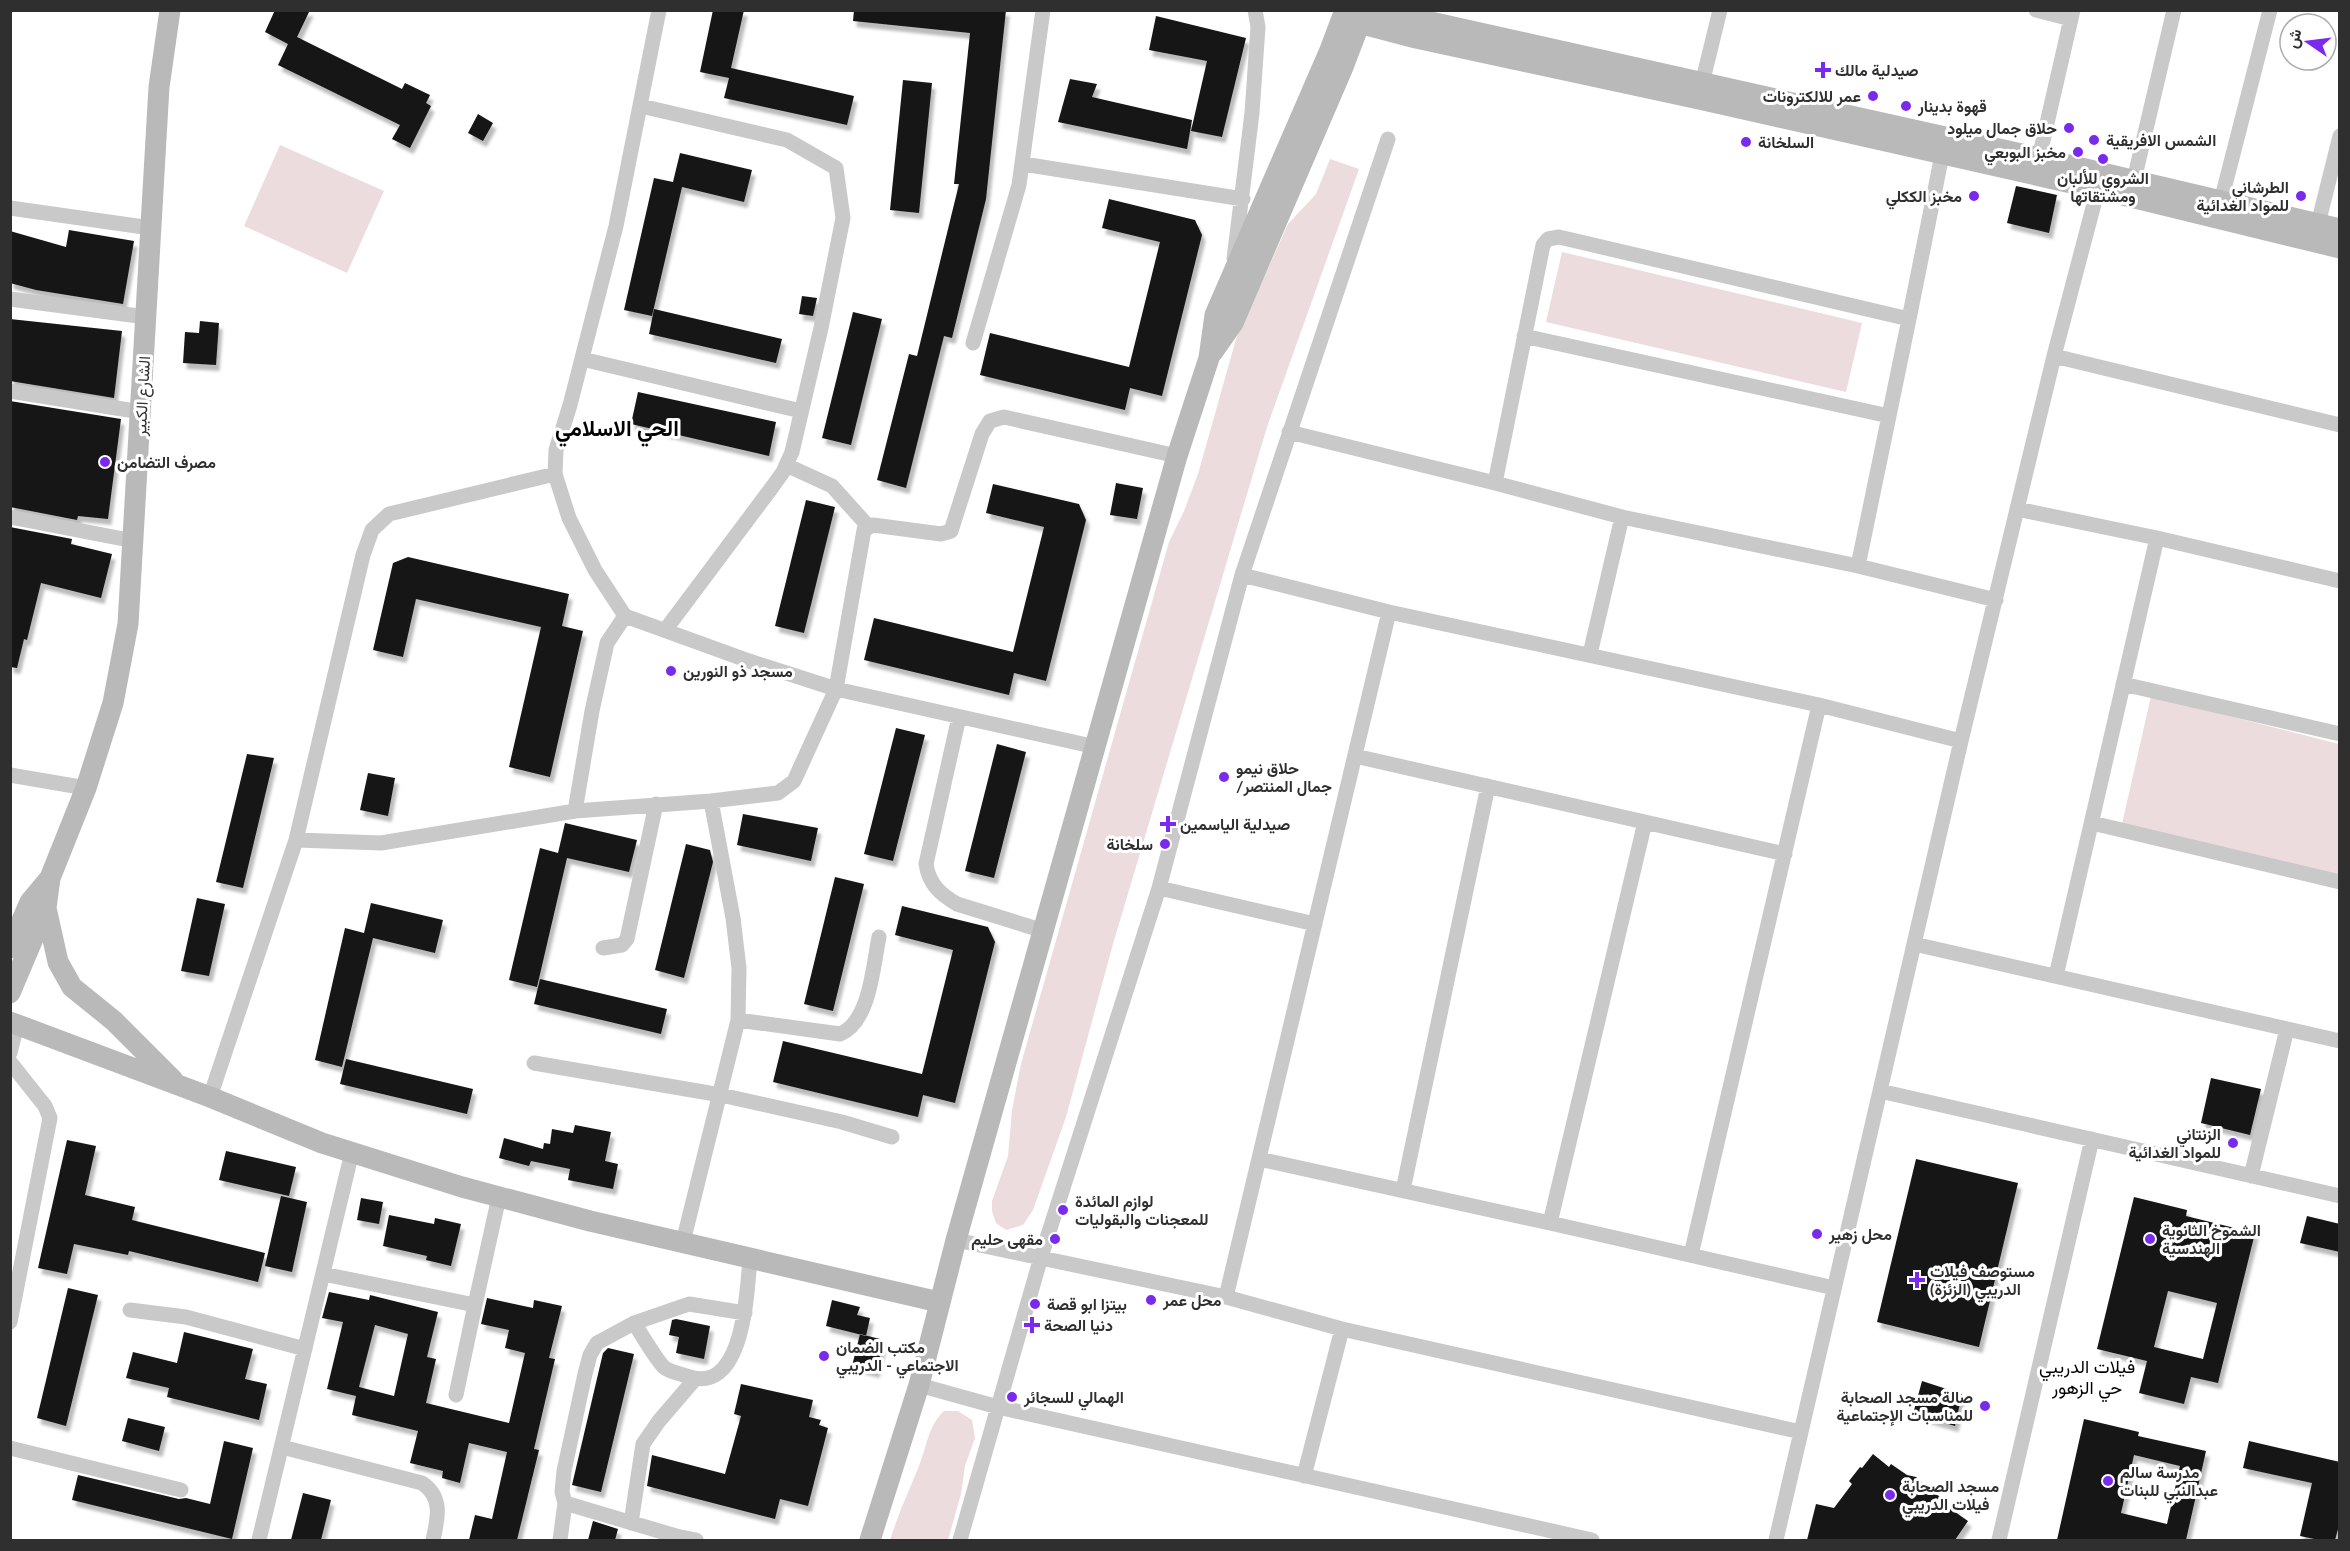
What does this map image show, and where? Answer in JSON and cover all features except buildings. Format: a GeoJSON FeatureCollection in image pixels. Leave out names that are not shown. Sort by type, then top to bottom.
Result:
{"type":"FeatureCollection","features":[{"type":"Feature","properties":{"kind":"street","name":"الشارع الكبير"},"geometry":{"type":"LineString","coordinates":[[10,993],[38,905],[86,788],[113,703],[128,624],[159,87],[170,10]]}},
{"type":"Feature","properties":{"kind":"street"},"geometry":{"type":"LineString","coordinates":[[659,10],[615,226],[582,359],[556,450],[555,474],[569,518],[595,570],[625,616],[749,660],[837,689],[1096,747]]}},
{"type":"Feature","properties":{"kind":"street"},"geometry":{"type":"LineString","coordinates":[[974,343],[1019,185],[1043,10]]}},
{"type":"Feature","properties":{"kind":"street"},"geometry":{"type":"LineString","coordinates":[[1231,274],[1243,199],[1258,27],[1255,10]]}},
{"type":"Feature","properties":{"kind":"street"},"geometry":{"type":"LineString","coordinates":[[1377,10],[1700,91],[1942,155],[2100,181],[2134,180],[2340,229]]}},
{"type":"Feature","properties":{"kind":"street"},"geometry":{"type":"LineString","coordinates":[[1700,91],[1720,10]]}},
{"type":"Feature","properties":{"kind":"street"},"geometry":{"type":"LineString","coordinates":[[2037,10],[2072,15],[2039,158]]}},
{"type":"Feature","properties":{"kind":"street"},"geometry":{"type":"LineString","coordinates":[[2134,180],[2174,10]]}},
{"type":"Feature","properties":{"kind":"street"},"geometry":{"type":"LineString","coordinates":[[2221,201],[2270,10]]}},
{"type":"Feature","properties":{"kind":"street"},"geometry":{"type":"LineString","coordinates":[[1349,14],[1416,38],[2039,158],[2100,181],[2340,248]]}},
{"type":"Feature","properties":{"kind":"street"},"geometry":{"type":"LineString","coordinates":[[870,1540],[919,1385],[956,1240],[1177,456],[1209,358],[1215,315],[1231,274],[1349,14]]}},
{"type":"Feature","properties":{"kind":"street"},"geometry":{"type":"LineString","coordinates":[[1209,358],[1233,323],[1343,67],[1349,14]]}},
{"type":"Feature","properties":{"kind":"street"},"geometry":{"type":"LineString","coordinates":[[641,106],[787,140],[836,168],[843,218],[821,328],[792,452],[773,486],[666,629]]}},
{"type":"Feature","properties":{"kind":"street"},"geometry":{"type":"LineString","coordinates":[[2318,224],[2340,136]]}},
{"type":"Feature","properties":{"kind":"street"},"geometry":{"type":"LineString","coordinates":[[962,1540],[1041,1257],[1159,888],[1242,575],[1388,139]]}},
{"type":"Feature","properties":{"kind":"street"},"geometry":{"type":"LineString","coordinates":[[1858,566],[1942,155]]}},
{"type":"Feature","properties":{"kind":"street"},"geometry":{"type":"LineString","coordinates":[[1023,164],[1243,199]]}},
{"type":"Feature","properties":{"kind":"street"},"geometry":{"type":"LineString","coordinates":[[1776,1540],[1961,741],[2054,356],[2100,181]]}},
{"type":"Feature","properties":{"kind":"street"},"geometry":{"type":"LineString","coordinates":[[10,208],[151,228]]}},
{"type":"Feature","properties":{"kind":"street"},"geometry":{"type":"LineString","coordinates":[[1495,483],[1542,245],[1548,239],[1559,237],[1909,319]]}},
{"type":"Feature","properties":{"kind":"street"},"geometry":{"type":"LineString","coordinates":[[10,299],[146,317]]}},
{"type":"Feature","properties":{"kind":"street"},"geometry":{"type":"LineString","coordinates":[[1524,336],[1889,416]]}},
{"type":"Feature","properties":{"kind":"street"},"geometry":{"type":"LineString","coordinates":[[2054,356],[2340,425]]}},
{"type":"Feature","properties":{"kind":"street"},"geometry":{"type":"LineString","coordinates":[[582,359],[801,411]]}},
{"type":"Feature","properties":{"kind":"street"},"geometry":{"type":"LineString","coordinates":[[10,391],[141,412]]}},
{"type":"Feature","properties":{"kind":"street"},"geometry":{"type":"LineString","coordinates":[[786,465],[832,486],[868,526],[941,534],[951,531],[982,434],[990,421],[1004,417],[1177,456]]}},
{"type":"Feature","properties":{"kind":"street"},"geometry":{"type":"LineString","coordinates":[[1288,432],[1622,517],[1858,566],[1996,600]]}},
{"type":"Feature","properties":{"kind":"street"},"geometry":{"type":"LineString","coordinates":[[210,1097],[296,840],[363,555],[372,530],[389,514],[555,474]]}},
{"type":"Feature","properties":{"kind":"street"},"geometry":{"type":"LineString","coordinates":[[2017,509],[2157,538],[2340,581]]}},
{"type":"Feature","properties":{"kind":"street"},"geometry":{"type":"LineString","coordinates":[[10,517],[134,541]]}},
{"type":"Feature","properties":{"kind":"street"},"geometry":{"type":"LineString","coordinates":[[1590,654],[1622,517]]}},
{"type":"Feature","properties":{"kind":"street"},"geometry":{"type":"LineString","coordinates":[[296,840],[381,843],[575,811],[711,801],[778,793],[794,781],[837,689],[863,534],[868,526]]}},
{"type":"Feature","properties":{"kind":"street"},"geometry":{"type":"LineString","coordinates":[[2056,976],[2157,538]]}},
{"type":"Feature","properties":{"kind":"street"},"geometry":{"type":"LineString","coordinates":[[1242,575],[1389,612],[1820,705],[1961,741]]}},
{"type":"Feature","properties":{"kind":"street"},"geometry":{"type":"LineString","coordinates":[[1226,1297],[1389,612]]}},
{"type":"Feature","properties":{"kind":"street"},"geometry":{"type":"LineString","coordinates":[[575,811],[592,711],[607,643],[625,616]]}},
{"type":"Feature","properties":{"kind":"street"},"geometry":{"type":"LineString","coordinates":[[2124,684],[2340,734]]}},
{"type":"Feature","properties":{"kind":"street"},"geometry":{"type":"LineString","coordinates":[[1691,1255],[1820,705]]}},
{"type":"Feature","properties":{"kind":"street"},"geometry":{"type":"LineString","coordinates":[[959,717],[926,864],[928,877],[944,896],[957,904],[1044,931]]}},
{"type":"Feature","properties":{"kind":"street"},"geometry":{"type":"LineString","coordinates":[[1355,756],[1785,854]]}},
{"type":"Feature","properties":{"kind":"street"},"geometry":{"type":"LineString","coordinates":[[10,775],[86,788]]}},
{"type":"Feature","properties":{"kind":"street"},"geometry":{"type":"LineString","coordinates":[[1404,1190],[1488,786]]}},
{"type":"Feature","properties":{"kind":"street"},"geometry":{"type":"LineString","coordinates":[[684,1242],[738,1020],[739,968],[733,918],[711,801]]}},
{"type":"Feature","properties":{"kind":"street"},"geometry":{"type":"LineString","coordinates":[[603,948],[622,945],[627,939],[656,804]]}},
{"type":"Feature","properties":{"kind":"street"},"geometry":{"type":"LineString","coordinates":[[1550,1223],[1645,822]]}},
{"type":"Feature","properties":{"kind":"street"},"geometry":{"type":"LineString","coordinates":[[2092,823],[2340,882]]}},
{"type":"Feature","properties":{"kind":"street"},"geometry":{"type":"LineString","coordinates":[[1159,888],[1315,924]]}},
{"type":"Feature","properties":{"kind":"street","name":"الشارع الكبير"},"geometry":{"type":"LineString","coordinates":[[10,948],[38,905]]}},
{"type":"Feature","properties":{"kind":"street"},"geometry":{"type":"LineString","coordinates":[[10,921],[38,905],[58,962],[72,987],[114,1021],[180,1086]]}},
{"type":"Feature","properties":{"kind":"street"},"geometry":{"type":"LineString","coordinates":[[738,1020],[840,1034],[850,1030],[858,1021],[864,1006],[879,937]]}},
{"type":"Feature","properties":{"kind":"street"},"geometry":{"type":"LineString","coordinates":[[1914,944],[2340,1041]]}},
{"type":"Feature","properties":{"kind":"street"},"geometry":{"type":"LineString","coordinates":[[10,1053],[14,1023],[210,1097],[322,1143],[499,1197],[939,1302]]}},
{"type":"Feature","properties":{"kind":"street"},"geometry":{"type":"LineString","coordinates":[[2252,1176],[2287,1029]]}},
{"type":"Feature","properties":{"kind":"street"},"geometry":{"type":"LineString","coordinates":[[10,1062],[45,1106],[50,1118],[10,1322]]}},
{"type":"Feature","properties":{"kind":"street"},"geometry":{"type":"LineString","coordinates":[[534,1064],[721,1095],[842,1122],[892,1137]]}},
{"type":"Feature","properties":{"kind":"street"},"geometry":{"type":"LineString","coordinates":[[1880,1091],[2340,1196]]}},
{"type":"Feature","properties":{"kind":"street"},"geometry":{"type":"LineString","coordinates":[[1999,1540],[2092,1139]]}},
{"type":"Feature","properties":{"kind":"street"},"geometry":{"type":"LineString","coordinates":[[259,1540],[352,1152]]}},
{"type":"Feature","properties":{"kind":"street"},"geometry":{"type":"LineString","coordinates":[[1259,1159],[1834,1288]]}},
{"type":"Feature","properties":{"kind":"street"},"geometry":{"type":"LineString","coordinates":[[456,1395],[499,1197]]}},
{"type":"Feature","properties":{"kind":"street"},"geometry":{"type":"LineString","coordinates":[[956,1240],[1226,1297],[1342,1329],[1801,1432]]}},
{"type":"Feature","properties":{"kind":"street"},"geometry":{"type":"LineString","coordinates":[[634,1323],[665,1368],[695,1379],[717,1376],[725,1369],[741,1332],[750,1258]]}},
{"type":"Feature","properties":{"kind":"street"},"geometry":{"type":"LineString","coordinates":[[323,1274],[475,1305]]}},
{"type":"Feature","properties":{"kind":"street"},"geometry":{"type":"LineString","coordinates":[[560,1540],[565,1503],[562,1492],[564,1471],[590,1355],[597,1343],[634,1323],[689,1304],[745,1313]]}},
{"type":"Feature","properties":{"kind":"street"},"geometry":{"type":"LineString","coordinates":[[130,1310],[186,1317],[305,1349]]}},
{"type":"Feature","properties":{"kind":"street"},"geometry":{"type":"LineString","coordinates":[[1304,1476],[1342,1329]]}},
{"type":"Feature","properties":{"kind":"street"},"geometry":{"type":"LineString","coordinates":[[631,1523],[643,1444],[659,1421],[695,1379]]}},
{"type":"Feature","properties":{"kind":"street"},"geometry":{"type":"LineString","coordinates":[[919,1385],[998,1407],[1590,1540]]}},
{"type":"Feature","properties":{"kind":"street"},"geometry":{"type":"LineString","coordinates":[[282,1447],[422,1482],[430,1489],[437,1503],[438,1520],[433,1540]]}},
{"type":"Feature","properties":{"kind":"street"},"geometry":{"type":"LineString","coordinates":[[10,1448],[181,1490]]}},
{"type":"Feature","properties":{"kind":"street"},"geometry":{"type":"LineString","coordinates":[[565,1503],[631,1523],[646,1534],[696,1540]]}},
{"type":"Feature","properties":{"kind":"shaded area"},"geometry":{"type":"Polygon","coordinates":[[[280,145],[384,191],[347,273],[244,226],[280,145]]]}},
{"type":"Feature","properties":{"kind":"shaded area"},"geometry":{"type":"Polygon","coordinates":[[[1330,159],[1359,169],[1267,427],[1113,944],[1066,1117],[1033,1210],[1023,1225],[1006,1230],[996,1223],[992,1201],[1008,1156],[1012,1110],[1021,1064],[1169,542],[1198,474],[1236,339],[1288,224],[1316,194],[1330,159]]]}},
{"type":"Feature","properties":{"kind":"shaded area"},"geometry":{"type":"Polygon","coordinates":[[[1562,252],[1862,323],[1846,392],[1546,322],[1562,252]]]}},
{"type":"Feature","properties":{"kind":"shaded area"},"geometry":{"type":"Polygon","coordinates":[[[2151,696],[2339,744],[2339,875],[2122,824],[2151,696]]]}},
{"type":"Feature","properties":{"kind":"shaded area"},"geometry":{"type":"Polygon","coordinates":[[[944,1411],[958,1411],[972,1420],[975,1438],[965,1466],[961,1494],[948,1540],[890,1540],[931,1430],[944,1411]]]}},
{"type":"Feature","properties":{"kind":"place","name":"صيدلية مالك"},"geometry":{"type":"Point","coordinates":[1823,70]}},
{"type":"Feature","properties":{"kind":"place","name":"عمر للالكترونات"},"geometry":{"type":"Point","coordinates":[1873,96]}},
{"type":"Feature","properties":{"kind":"place","name":"قهوة بدينار"},"geometry":{"type":"Point","coordinates":[1906,106]}},
{"type":"Feature","properties":{"kind":"place","name":"حلاق جمال ميلود"},"geometry":{"type":"Point","coordinates":[2069,128]}},
{"type":"Feature","properties":{"kind":"place","name":"الشمس الافريقية"},"geometry":{"type":"Point","coordinates":[2094,140]}},
{"type":"Feature","properties":{"kind":"place","name":"السلخانة"},"geometry":{"type":"Point","coordinates":[1746,142]}},
{"type":"Feature","properties":{"kind":"place","name":"مخبز البوبعي"},"geometry":{"type":"Point","coordinates":[2078,152]}},
{"type":"Feature","properties":{"kind":"place","name":"الشروي للألبان ومشتقاتها"},"geometry":{"type":"Point","coordinates":[2103,159]}},
{"type":"Feature","properties":{"kind":"place","name":"مخبز الككلي"},"geometry":{"type":"Point","coordinates":[1974,196]}},
{"type":"Feature","properties":{"kind":"place","name":"الطرشاني للمواد الغدائية"},"geometry":{"type":"Point","coordinates":[2301,196]}},
{"type":"Feature","properties":{"kind":"place","name":"مصرف التضامن"},"geometry":{"type":"Point","coordinates":[105,462]}},
{"type":"Feature","properties":{"kind":"place","name":"مسجد ذو النورين"},"geometry":{"type":"Point","coordinates":[671,671]}},
{"type":"Feature","properties":{"kind":"place","name":"حلاق نيمو /جمال المنتصر"},"geometry":{"type":"Point","coordinates":[1224,777]}},
{"type":"Feature","properties":{"kind":"place","name":"صيدلية الياسمين"},"geometry":{"type":"Point","coordinates":[1168,824]}},
{"type":"Feature","properties":{"kind":"place","name":"سلخانة"},"geometry":{"type":"Point","coordinates":[1165,844]}},
{"type":"Feature","properties":{"kind":"place","name":"الزنتاني للمواد الغدائية"},"geometry":{"type":"Point","coordinates":[2233,1143]}},
{"type":"Feature","properties":{"kind":"place","name":"لوازم المائدة للمعجنات والبقوليات"},"geometry":{"type":"Point","coordinates":[1063,1210]}},
{"type":"Feature","properties":{"kind":"place","name":"محل زهير"},"geometry":{"type":"Point","coordinates":[1817,1234]}},
{"type":"Feature","properties":{"kind":"place","name":"مقهى حليم"},"geometry":{"type":"Point","coordinates":[1055,1239]}},
{"type":"Feature","properties":{"kind":"place","name":"الشموخ الثانوية الهندسية"},"geometry":{"type":"Point","coordinates":[2150,1239]}},
{"type":"Feature","properties":{"kind":"place","name":"مستوصف فيلات الدريبي (الزئزة)"},"geometry":{"type":"Point","coordinates":[1917,1280]}},
{"type":"Feature","properties":{"kind":"place","name":"محل عمر"},"geometry":{"type":"Point","coordinates":[1151,1300]}},
{"type":"Feature","properties":{"kind":"place","name":"بيتزا ابو قصة"},"geometry":{"type":"Point","coordinates":[1035,1304]}},
{"type":"Feature","properties":{"kind":"place","name":"دنيا الصحة"},"geometry":{"type":"Point","coordinates":[1032,1325]}},
{"type":"Feature","properties":{"kind":"place","name":"مكتب الضمان الاجتماعي - الدريبي"},"geometry":{"type":"Point","coordinates":[824,1356]}},
{"type":"Feature","properties":{"kind":"place","name":"الهمالي للسجائر"},"geometry":{"type":"Point","coordinates":[1012,1397]}},
{"type":"Feature","properties":{"kind":"place","name":"صالة مسجد الصحابة للمناسبات الإجتماعية"},"geometry":{"type":"Point","coordinates":[1985,1406]}},
{"type":"Feature","properties":{"kind":"place","name":"مدرسة سالم عبدالنبي للبنات"},"geometry":{"type":"Point","coordinates":[2108,1481]}},
{"type":"Feature","properties":{"kind":"place","name":"مسجد الصحابة فيلات الدريبي"},"geometry":{"type":"Point","coordinates":[1890,1495]}},
{"type":"Feature","properties":{"kind":"district","name":"الحي الاسلامي"},"geometry":{"type":"Point","coordinates":[617,428]}},
{"type":"Feature","properties":{"kind":"district","name":"فيلات الدريبي حي الزهور"},"geometry":{"type":"Point","coordinates":[2087,1377]}}]}
